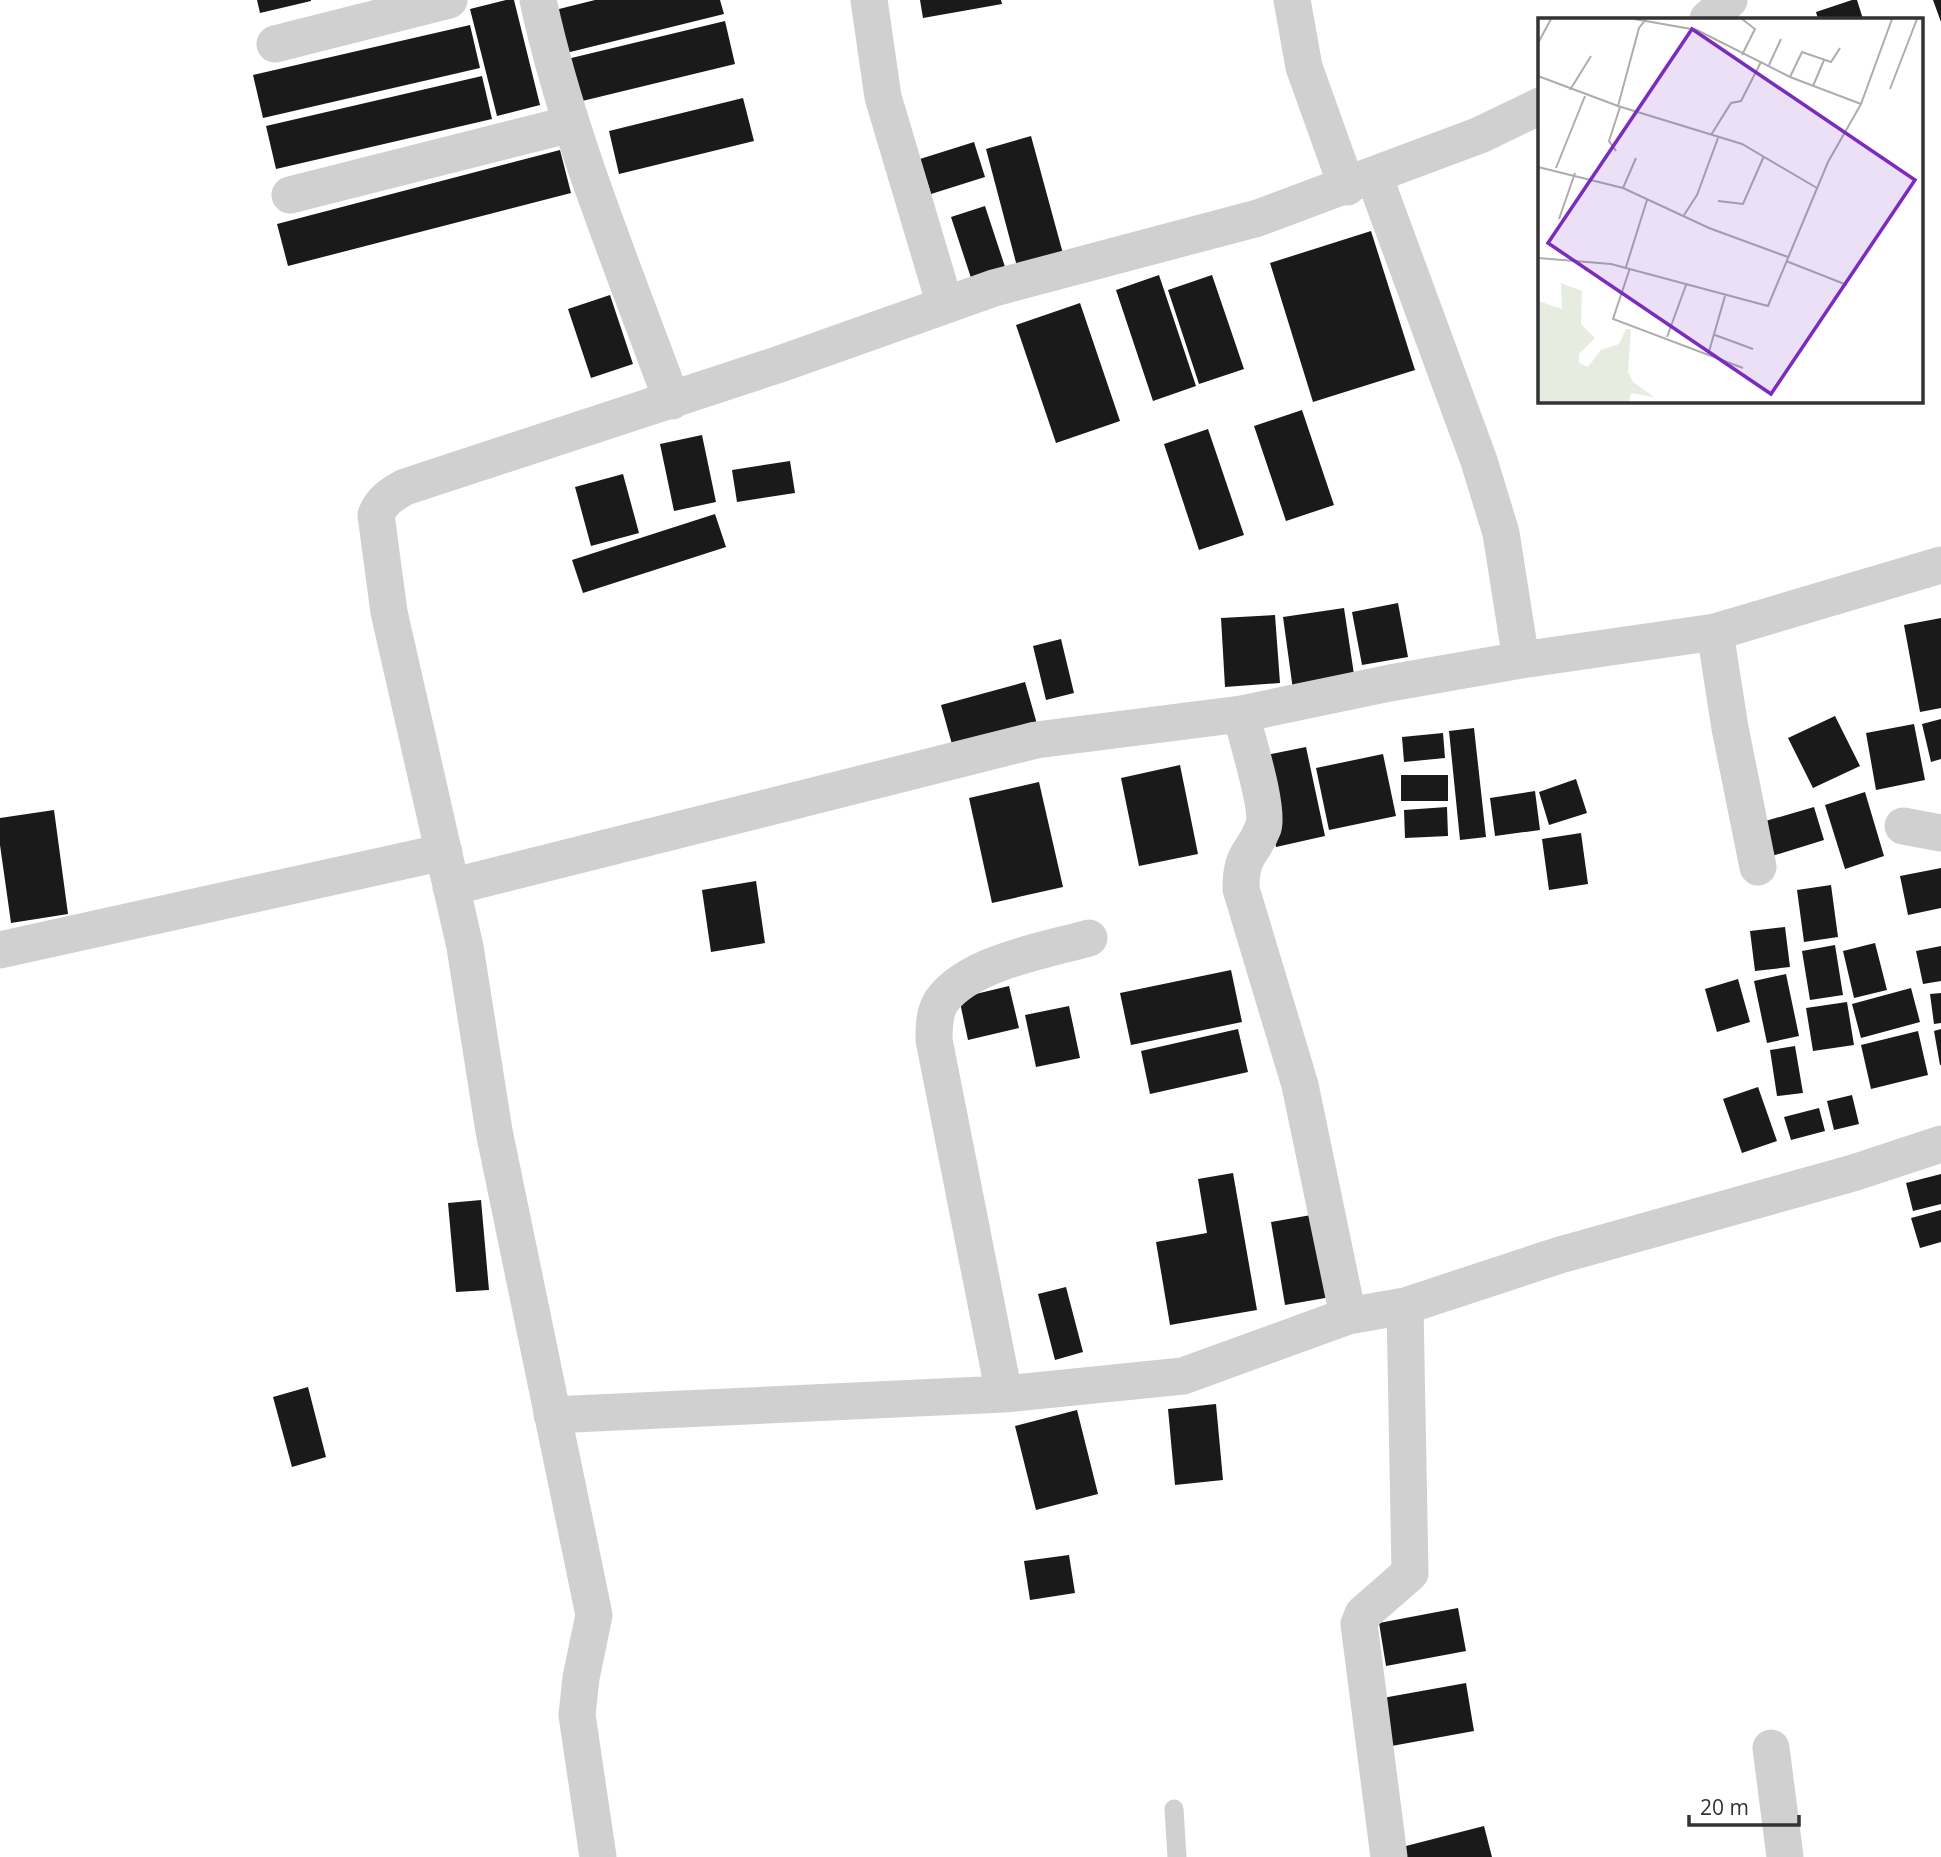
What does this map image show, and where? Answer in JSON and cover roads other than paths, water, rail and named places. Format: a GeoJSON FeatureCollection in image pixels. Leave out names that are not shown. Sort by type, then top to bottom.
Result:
{"type":"FeatureCollection","features":[{"type":"Feature","properties":{"kind":"street"},"geometry":{"type":"LineString","coordinates":[[275,44],[449,0]]}},
{"type":"Feature","properties":{"kind":"street"},"geometry":{"type":"LineString","coordinates":[[538,0],[571,124],[673,401]]}},
{"type":"Feature","properties":{"kind":"street"},"geometry":{"type":"LineString","coordinates":[[869,0],[883,97],[945,305]]}},
{"type":"Feature","properties":{"kind":"street"},"geometry":{"type":"LineString","coordinates":[[1292,0],[1304,67],[1361,181],[1479,461],[1501,533],[1521,660]]}},
{"type":"Feature","properties":{"kind":"street"},"geometry":{"type":"LineString","coordinates":[[1709,18],[1729,0]]}},
{"type":"Feature","properties":{"kind":"street"},"geometry":{"type":"LineString","coordinates":[[598,1857],[578,1715],[581,1678],[594,1615],[494,1131],[465,947],[389,612],[376,515],[378,509],[393,494],[405,487],[673,401],[994,288],[1258,218],[1480,135],[1538,107]]}},
{"type":"Feature","properties":{"kind":"street"},"geometry":{"type":"LineString","coordinates":[[290,195],[571,124]]}},
{"type":"Feature","properties":{"kind":"street"},"geometry":{"type":"LineString","coordinates":[[0,950],[448,870],[1036,740],[1241,714],[1390,683],[1521,660],[1716,632],[1941,565]]}},
{"type":"Feature","properties":{"kind":"street"},"geometry":{"type":"LineString","coordinates":[[1716,632],[1730,728],[1758,867]]}},
{"type":"Feature","properties":{"kind":"street"},"geometry":{"type":"LineString","coordinates":[[1241,714],[1260,789],[1264,826],[1241,867],[1241,889],[1300,1085],[1348,1316]]}},
{"type":"Feature","properties":{"kind":"street"},"geometry":{"type":"LineString","coordinates":[[1903,827],[1941,833]]}},
{"type":"Feature","properties":{"kind":"street"},"geometry":{"type":"LineString","coordinates":[[1004,1394],[934,1040],[934,1020],[941,1002],[968,979],[990,967],[1089,938]]}},
{"type":"Feature","properties":{"kind":"street"},"geometry":{"type":"LineString","coordinates":[[552,1415],[1004,1394],[1183,1376],[1348,1316],[1405,1306],[1560,1255],[1853,1172],[1941,1144]]}},
{"type":"Feature","properties":{"kind":"street"},"geometry":{"type":"LineString","coordinates":[[1389,1857],[1359,1624],[1363,1614],[1410,1573],[1405,1306]]}},
{"type":"Feature","properties":{"kind":"street"},"geometry":{"type":"LineString","coordinates":[[1771,1748],[1784,1857]]}},
{"type":"Feature","properties":{"kind":"lane"},"geometry":{"type":"LineString","coordinates":[[1174,1809],[1177,1857]]}}]}
